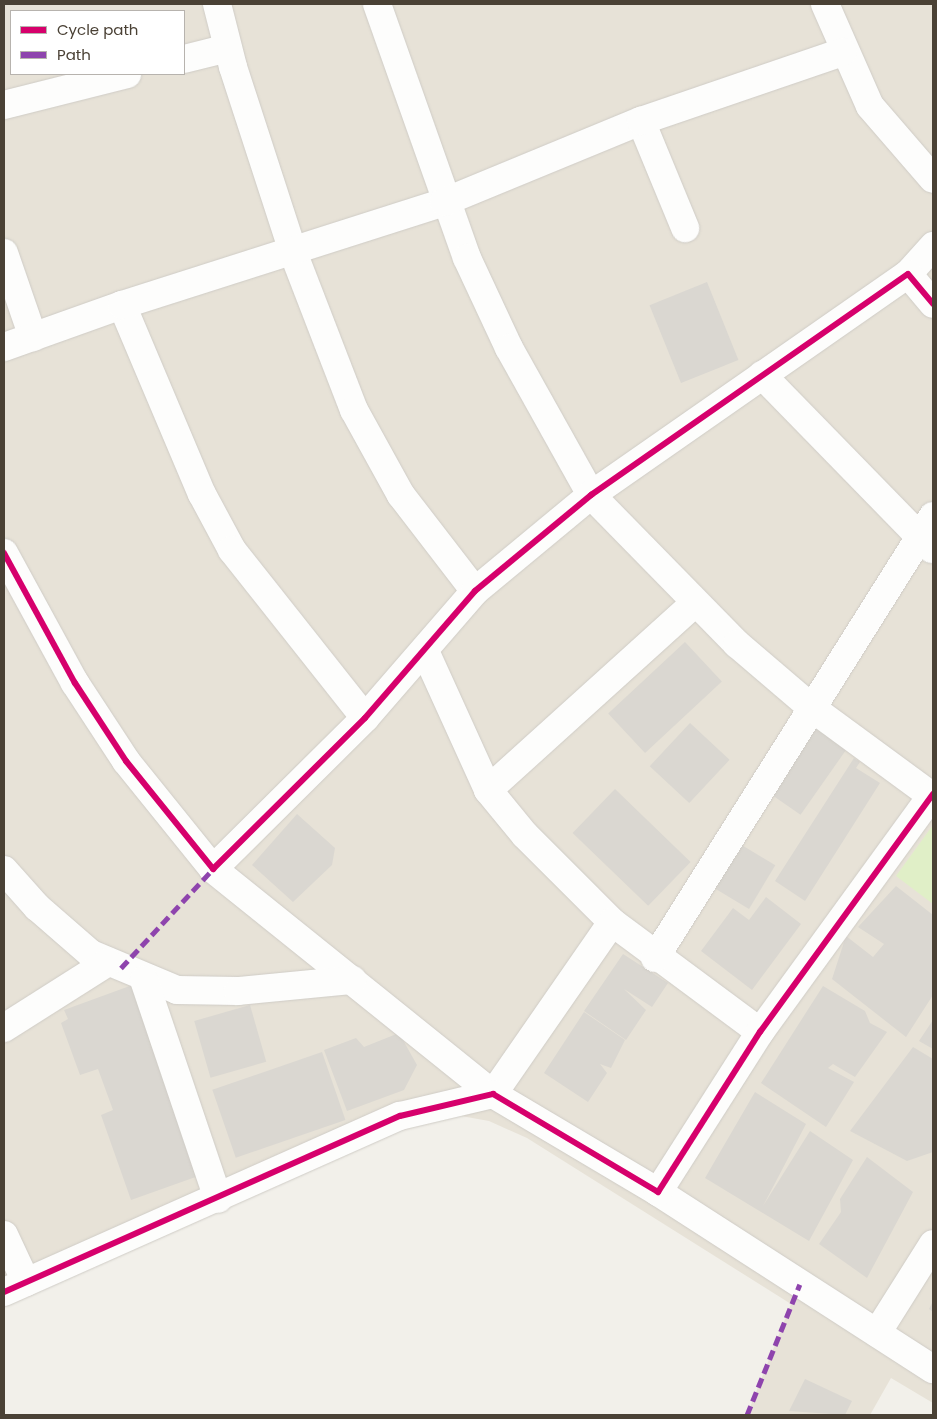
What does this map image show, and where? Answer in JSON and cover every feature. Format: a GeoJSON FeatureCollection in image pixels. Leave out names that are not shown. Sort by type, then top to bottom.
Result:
{"type":"FeatureCollection","features":[{"type":"Feature","properties":{"kind":"street"},"geometry":{"type":"LineString","coordinates":[[217,4],[228,48],[293,252],[354,410],[378,457],[475,591]]}},
{"type":"Feature","properties":{"kind":"street"},"geometry":{"type":"LineString","coordinates":[[377,4],[444,202],[509,348],[591,495],[695,603],[812,708],[933,795],[760,1032],[658,1192]]}},
{"type":"Feature","properties":{"kind":"street"},"geometry":{"type":"LineString","coordinates":[[825,4],[843,52],[870,106],[933,179]]}},
{"type":"Feature","properties":{"kind":"street"},"geometry":{"type":"LineString","coordinates":[[185,60],[228,48]]}},
{"type":"Feature","properties":{"kind":"street"},"geometry":{"type":"LineString","coordinates":[[4,347],[122,305],[293,252],[444,202],[641,121],[843,52]]}},
{"type":"Feature","properties":{"kind":"street"},"geometry":{"type":"LineString","coordinates":[[4,105],[123,75]]}},
{"type":"Feature","properties":{"kind":"street"},"geometry":{"type":"LineString","coordinates":[[641,121],[685,228]]}},
{"type":"Feature","properties":{"kind":"street"},"geometry":{"type":"LineString","coordinates":[[213,869],[365,718],[426,651],[475,591],[591,495],[908,274],[933,246]]}},
{"type":"Feature","properties":{"kind":"street"},"geometry":{"type":"LineString","coordinates":[[4,253],[33,337]]}},
{"type":"Feature","properties":{"kind":"street"},"geometry":{"type":"LineString","coordinates":[[908,274],[933,304]]}},
{"type":"Feature","properties":{"kind":"street"},"geometry":{"type":"LineString","coordinates":[[122,305],[202,494],[232,550],[365,718]]}},
{"type":"Feature","properties":{"kind":"street"},"geometry":{"type":"LineString","coordinates":[[655,958],[812,708],[929,534],[762,375]]}},
{"type":"Feature","properties":{"kind":"street"},"geometry":{"type":"LineString","coordinates":[[4,553],[75,684],[126,762],[213,869],[493,1094],[658,1192],[933,1369]]}},
{"type":"Feature","properties":{"kind":"street"},"geometry":{"type":"LineString","coordinates":[[488,790],[695,603]]}},
{"type":"Feature","properties":{"kind":"street"},"geometry":{"type":"LineString","coordinates":[[426,651],[488,790],[612,922],[655,958],[760,1032]]}},
{"type":"Feature","properties":{"kind":"street"},"geometry":{"type":"LineString","coordinates":[[4,870],[36,907],[91,954],[144,980],[177,990],[206,993],[352,980]]}},
{"type":"Feature","properties":{"kind":"street"},"geometry":{"type":"LineString","coordinates":[[4,1235],[15,1287],[400,1116],[493,1094],[612,922]]}},
{"type":"Feature","properties":{"kind":"street"},"geometry":{"type":"LineString","coordinates":[[4,1028],[108,962]]}},
{"type":"Feature","properties":{"kind":"street"},"geometry":{"type":"LineString","coordinates":[[144,980],[218,1198]]}},
{"type":"Feature","properties":{"kind":"street"},"geometry":{"type":"LineString","coordinates":[[877,1333],[933,1244]]}},
{"type":"Feature","properties":{"kind":"shaded area"},"geometry":{"type":"Polygon","coordinates":[[[4,4],[933,4],[933,1403],[891,1378],[870,1415],[747,1415],[791,1304],[527,1138],[489,1121],[461,1116],[403,1128],[4,1306],[4,4]]]}},
{"type":"Feature","properties":{"kind":"green space"},"geometry":{"type":"Polygon","coordinates":[[[933,825],[933,904],[896,876],[933,825]]]}},
{"type":"Feature","properties":{"kind":"building"},"geometry":{"type":"Polygon","coordinates":[[[707,282],[738,360],[681,383],[650,305],[707,282]]]}},
{"type":"Feature","properties":{"kind":"building"},"geometry":{"type":"Polygon","coordinates":[[[685,642],[722,681],[645,753],[608,714],[685,642]]]}},
{"type":"Feature","properties":{"kind":"building"},"geometry":{"type":"Polygon","coordinates":[[[690,723],[729,760],[689,803],[650,766],[690,723]]]}},
{"type":"Feature","properties":{"kind":"building"},"geometry":{"type":"Polygon","coordinates":[[[819,724],[849,745],[801,815],[770,794],[819,724]]]}},
{"type":"Feature","properties":{"kind":"building"},"geometry":{"type":"Polygon","coordinates":[[[854,758],[860,762],[856,768],[880,783],[805,901],[775,881],[854,758]]]}},
{"type":"Feature","properties":{"kind":"building"},"geometry":{"type":"Polygon","coordinates":[[[615,789],[691,862],[648,906],[573,833],[615,789]]]}},
{"type":"Feature","properties":{"kind":"building"},"geometry":{"type":"Polygon","coordinates":[[[297,814],[335,848],[332,865],[293,902],[252,865],[297,814]]]}},
{"type":"Feature","properties":{"kind":"building"},"geometry":{"type":"Polygon","coordinates":[[[735,841],[775,865],[749,909],[709,885],[735,841]]]}},
{"type":"Feature","properties":{"kind":"building"},"geometry":{"type":"Polygon","coordinates":[[[896,886],[933,915],[933,995],[906,1037],[832,979],[846,936],[873,957],[884,944],[858,927],[896,886]]]}},
{"type":"Feature","properties":{"kind":"building"},"geometry":{"type":"Polygon","coordinates":[[[766,897],[801,924],[752,990],[701,951],[733,908],[749,920],[766,897]]]}},
{"type":"Feature","properties":{"kind":"building"},"geometry":{"type":"Polygon","coordinates":[[[623,954],[668,983],[652,1007],[624,989],[646,1010],[626,1040],[584,1011],[623,954]]]}},
{"type":"Feature","properties":{"kind":"building"},"geometry":{"type":"Polygon","coordinates":[[[138,983],[204,1174],[131,1200],[101,1115],[113,1110],[98,1069],[80,1075],[61,1023],[68,1019],[64,1010],[138,983]]]}},
{"type":"Feature","properties":{"kind":"building"},"geometry":{"type":"Polygon","coordinates":[[[823,986],[865,1011],[870,1023],[887,1032],[855,1077],[833,1064],[828,1068],[854,1082],[826,1127],[761,1083],[823,986]]]}},
{"type":"Feature","properties":{"kind":"building"},"geometry":{"type":"Polygon","coordinates":[[[250,1005],[266,1062],[211,1078],[194,1021],[250,1005]]]}},
{"type":"Feature","properties":{"kind":"building"},"geometry":{"type":"Polygon","coordinates":[[[584,1012],[625,1040],[611,1068],[600,1064],[607,1073],[588,1102],[544,1073],[584,1012]]]}},
{"type":"Feature","properties":{"kind":"building"},"geometry":{"type":"Polygon","coordinates":[[[933,1020],[933,1049],[919,1041],[933,1020]]]}},
{"type":"Feature","properties":{"kind":"building"},"geometry":{"type":"Polygon","coordinates":[[[399,1033],[417,1065],[404,1090],[347,1111],[324,1050],[356,1038],[364,1047],[399,1033]]]}},
{"type":"Feature","properties":{"kind":"building"},"geometry":{"type":"Polygon","coordinates":[[[913,1047],[933,1059],[933,1152],[907,1161],[850,1131],[913,1047]]]}},
{"type":"Feature","properties":{"kind":"building"},"geometry":{"type":"Polygon","coordinates":[[[322,1052],[345,1120],[236,1158],[212,1090],[322,1052]]]}},
{"type":"Feature","properties":{"kind":"building"},"geometry":{"type":"Polygon","coordinates":[[[755,1092],[806,1124],[763,1206],[810,1131],[853,1160],[809,1241],[705,1178],[755,1092]]]}},
{"type":"Feature","properties":{"kind":"building"},"geometry":{"type":"Polygon","coordinates":[[[867,1157],[913,1192],[867,1278],[819,1244],[841,1212],[840,1199],[867,1157]]]}},
{"type":"Feature","properties":{"kind":"building"},"geometry":{"type":"Polygon","coordinates":[[[933,1301],[933,1312],[929,1309],[933,1301]]]}},
{"type":"Feature","properties":{"kind":"building"},"geometry":{"type":"Polygon","coordinates":[[[805,1379],[852,1401],[845,1415],[789,1411],[805,1379]]]}},
{"type":"Feature","properties":{"kind":"marked path"},"geometry":{"type":"LineString","coordinates":[[121,968],[213,869]]}},
{"type":"Feature","properties":{"kind":"marked path"},"geometry":{"type":"LineString","coordinates":[[747,1415],[800,1284]]}},
{"type":"Feature","properties":{"kind":"cycle path"},"geometry":{"type":"LineString","coordinates":[[4,553],[75,683],[126,761],[213,869],[365,718],[475,591],[591,495],[908,274],[933,304]]}},
{"type":"Feature","properties":{"kind":"cycle path"},"geometry":{"type":"LineString","coordinates":[[4,1292],[400,1116],[493,1094],[658,1192],[760,1032],[933,794]]}}]}
